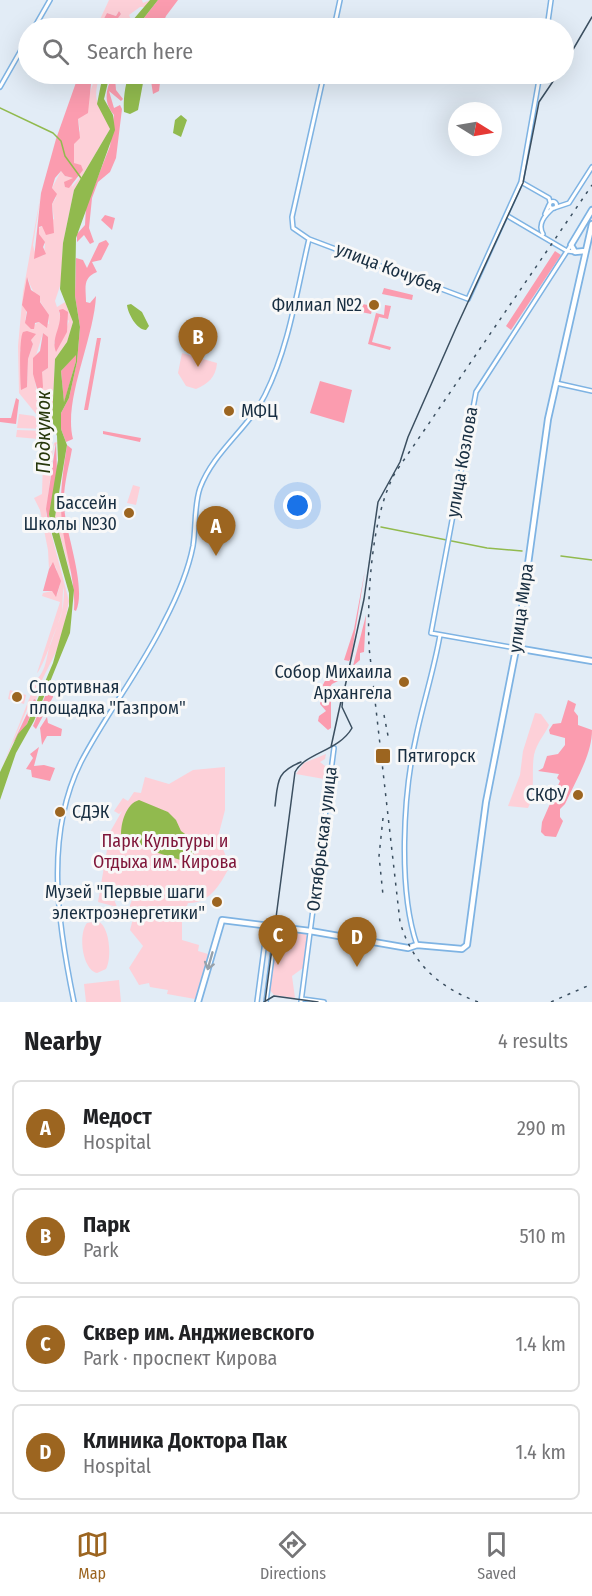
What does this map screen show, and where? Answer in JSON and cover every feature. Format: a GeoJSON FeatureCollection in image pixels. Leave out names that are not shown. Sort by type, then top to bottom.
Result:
{"type":"FeatureCollection","features":[{"type":"Feature","properties":{"kind":"main road"},"geometry":{"type":"LineString","coordinates":[[582,266],[581,257],[571,245],[592,210]]}},
{"type":"Feature","properties":{"kind":"main road","name":"улица Мира"},"geometry":{"type":"LineString","coordinates":[[412,947],[462,949],[467,943],[486,802],[516,648],[542,457],[556,383],[592,224]]}},
{"type":"Feature","properties":{"kind":"main road"},"geometry":{"type":"LineString","coordinates":[[581,230],[587,229],[589,234]]}},
{"type":"Feature","properties":{"kind":"main road"},"geometry":{"type":"LineString","coordinates":[[576,253],[584,253]]}},
{"type":"Feature","properties":{"kind":"main road"},"geometry":{"type":"LineString","coordinates":[[516,648],[592,662]]}},
{"type":"Feature","properties":{"kind":"main road"},"geometry":{"type":"LineString","coordinates":[[198,1002],[222,920],[412,947]]}},
{"type":"Feature","properties":{"kind":"street"},"geometry":{"type":"LineString","coordinates":[[40,18],[50,0]]}},
{"type":"Feature","properties":{"kind":"street"},"geometry":{"type":"LineString","coordinates":[[336,18],[340,0]]}},
{"type":"Feature","properties":{"kind":"street"},"geometry":{"type":"LineString","coordinates":[[548,18],[550,0]]}},
{"type":"Feature","properties":{"kind":"street"},"geometry":{"type":"LineString","coordinates":[[0,87],[18,56]]}},
{"type":"Feature","properties":{"kind":"street"},"geometry":{"type":"LineString","coordinates":[[74,1002],[58,895],[58,854],[64,816],[81,762],[138,670],[169,612],[190,557],[200,487],[213,465],[259,405],[273,378],[309,239],[293,228],[292,217],[322,84]]}},
{"type":"Feature","properties":{"kind":"street"},"geometry":{"type":"LineString","coordinates":[[538,84],[521,182],[506,214],[567,251],[576,253]]}},
{"type":"Feature","properties":{"kind":"street"},"geometry":{"type":"LineString","coordinates":[[544,236],[540,226],[554,208],[569,203],[592,167]]}},
{"type":"Feature","properties":{"kind":"street"},"geometry":{"type":"LineString","coordinates":[[521,182],[551,202],[554,208]]}},
{"type":"Feature","properties":{"kind":"street"},"geometry":{"type":"LineString","coordinates":[[551,202],[569,203]]}},
{"type":"Feature","properties":{"kind":"street"},"geometry":{"type":"LineString","coordinates":[[539,233],[537,228],[551,202]]}},
{"type":"Feature","properties":{"kind":"street","name":"улица Кочубея"},"geometry":{"type":"LineString","coordinates":[[309,239],[468,299],[506,214]]}},
{"type":"Feature","properties":{"kind":"street","name":"улица Козлова"},"geometry":{"type":"LineString","coordinates":[[440,635],[431,633],[476,392],[571,245]]}},
{"type":"Feature","properties":{"kind":"street"},"geometry":{"type":"LineString","coordinates":[[584,253],[592,257]]}},
{"type":"Feature","properties":{"kind":"street"},"geometry":{"type":"LineString","coordinates":[[556,383],[592,391]]}},
{"type":"Feature","properties":{"kind":"street"},"geometry":{"type":"LineString","coordinates":[[412,947],[407,911],[407,810],[414,747],[433,676],[440,635],[516,648]]}},
{"type":"Feature","properties":{"kind":"street","name":"Октябрьская улица"},"geometry":{"type":"LineString","coordinates":[[301,1000],[334,748]]}},
{"type":"Feature","properties":{"kind":"street"},"geometry":{"type":"LineString","coordinates":[[256,1002],[267,926]]}},
{"type":"Feature","properties":{"kind":"street"},"geometry":{"type":"LineString","coordinates":[[266,1002],[276,927]]}},
{"type":"Feature","properties":{"kind":"street"},"geometry":{"type":"LineString","coordinates":[[301,1000],[324,1002]]}},
{"type":"Feature","properties":{"kind":"green space"},"geometry":{"type":"Polygon","coordinates":[[[109,0],[142,0],[143,3],[150,0],[145,7],[140,7],[129,15],[130,18],[118,18],[121,14],[119,11],[116,16],[107,13],[104,18],[101,18],[109,0]]]}},
{"type":"Feature","properties":{"kind":"green space"},"geometry":{"type":"Polygon","coordinates":[[[93,84],[97,84],[98,104],[110,129],[74,190],[63,243],[61,283],[55,301],[57,307],[65,302],[73,322],[67,342],[55,359],[52,420],[50,419],[45,425],[19,393],[18,346],[23,292],[41,193],[33,245],[36,257],[44,255],[45,244],[39,234],[39,228],[54,219],[52,204],[56,198],[52,188],[61,171],[65,176],[73,178],[72,187],[80,177],[78,165],[74,163],[74,144],[80,130],[78,119],[83,115],[93,84]],[[28,278],[25,320],[34,325],[39,322],[49,324],[46,312],[28,278]],[[59,312],[61,319],[54,344],[62,340],[69,321],[59,312]],[[43,333],[33,365],[37,395],[42,372],[48,368],[48,339],[43,333]],[[31,340],[20,350],[21,379],[27,387],[28,359],[33,344],[31,340]]]}},
{"type":"Feature","properties":{"kind":"green space"},"geometry":{"type":"Polygon","coordinates":[[[182,353],[217,363],[211,379],[196,389],[186,386],[178,373],[182,353]]]}},
{"type":"Feature","properties":{"kind":"green space"},"geometry":{"type":"Polygon","coordinates":[[[19,414],[34,416],[44,429],[17,428],[19,414]]]}},
{"type":"Feature","properties":{"kind":"green space"},"geometry":{"type":"Polygon","coordinates":[[[17,430],[47,431],[52,447],[51,462],[54,443],[58,443],[54,446],[46,514],[69,601],[61,642],[41,682],[37,679],[43,670],[49,647],[37,673],[60,602],[42,596],[43,593],[52,591],[57,595],[60,585],[56,567],[51,564],[49,569],[48,550],[40,510],[34,498],[42,494],[43,460],[38,439],[16,437],[17,430]]]}},
{"type":"Feature","properties":{"kind":"green space"},"geometry":{"type":"Polygon","coordinates":[[[133,485],[140,487],[136,505],[127,503],[133,485]]]}},
{"type":"Feature","properties":{"kind":"green space"},"geometry":{"type":"Polygon","coordinates":[[[60,491],[62,522],[71,566],[70,572],[55,517],[60,491]]]}},
{"type":"Feature","properties":{"kind":"green space"},"geometry":{"type":"Polygon","coordinates":[[[39,683],[36,700],[34,699],[28,707],[0,773],[35,684],[39,683]]]}},
{"type":"Feature","properties":{"kind":"green space","name":"Спортивная площадка \"Газпром\""},"geometry":{"type":"Polygon","coordinates":[[[10,690],[26,695],[24,704],[8,699],[10,690]]]}},
{"type":"Feature","properties":{"kind":"green space"},"geometry":{"type":"Polygon","coordinates":[[[535,713],[541,714],[549,725],[534,755],[533,789],[530,802],[528,808],[508,806],[520,775],[523,751],[535,713]]]}},
{"type":"Feature","properties":{"kind":"green space"},"geometry":{"type":"Polygon","coordinates":[[[326,754],[325,759],[320,762],[325,766],[324,779],[296,774],[304,763],[326,754]]]}},
{"type":"Feature","properties":{"kind":"green space","name":"Парк Культуры и Отдыха им. Кирова"},"geometry":{"type":"Polygon","coordinates":[[[225,767],[225,810],[218,837],[230,866],[219,885],[209,896],[203,900],[188,903],[182,919],[182,940],[199,945],[198,951],[208,954],[195,999],[167,994],[168,990],[150,987],[149,983],[139,985],[129,968],[143,946],[130,930],[135,911],[129,908],[133,897],[122,895],[113,897],[117,907],[98,902],[110,832],[122,811],[119,814],[114,811],[123,798],[128,801],[134,792],[141,793],[145,777],[169,784],[193,770],[225,767]]]}},
{"type":"Feature","properties":{"kind":"green space"},"geometry":{"type":"Polygon","coordinates":[[[98,921],[105,929],[109,951],[106,969],[97,973],[88,965],[82,943],[87,923],[98,921]]]}},
{"type":"Feature","properties":{"kind":"green space"},"geometry":{"type":"Polygon","coordinates":[[[289,930],[305,933],[307,937],[303,968],[292,976],[295,998],[274,995],[270,990],[277,934],[288,936],[289,930]]]}},
{"type":"Feature","properties":{"kind":"green space"},"geometry":{"type":"Polygon","coordinates":[[[119,980],[121,1002],[86,1002],[84,984],[119,980]]]}},
{"type":"Feature","properties":{"kind":"shaded area"},"geometry":{"type":"Polygon","coordinates":[[[150,0],[158,0],[144,18],[135,18],[150,0]]]}},
{"type":"Feature","properties":{"kind":"shaded area"},"geometry":{"type":"Polygon","coordinates":[[[158,0],[178,0],[165,18],[144,18],[158,0]]]}},
{"type":"Feature","properties":{"kind":"shaded area"},"geometry":{"type":"Polygon","coordinates":[[[119,11],[121,14],[118,18],[104,18],[107,13],[116,16],[119,11]]]}},
{"type":"Feature","properties":{"kind":"shaded area"},"geometry":{"type":"Polygon","coordinates":[[[75,84],[91,84],[88,113],[78,119],[80,138],[74,144],[74,163],[81,165],[83,170],[69,188],[65,187],[64,182],[73,178],[65,176],[61,171],[55,178],[52,188],[57,194],[52,204],[54,233],[46,235],[42,226],[39,227],[39,234],[45,242],[43,247],[46,254],[34,259],[41,193],[56,139],[75,84]]]}},
{"type":"Feature","properties":{"kind":"shaded area","name":"Подкумок"},"geometry":{"type":"Polygon","coordinates":[[[101,84],[108,84],[104,99],[113,115],[115,130],[76,238],[75,296],[80,327],[77,362],[69,398],[61,413],[61,429],[67,445],[55,517],[74,590],[70,633],[34,721],[16,753],[0,800],[0,772],[18,734],[27,724],[53,663],[69,606],[69,593],[52,534],[49,514],[58,460],[57,436],[52,420],[55,359],[67,342],[73,322],[60,289],[63,243],[74,190],[110,129],[97,104],[101,84]],[[76,355],[61,371],[64,402],[76,361],[76,355]]]}},
{"type":"Feature","properties":{"kind":"shaded area"},"geometry":{"type":"Polygon","coordinates":[[[109,84],[116,84],[116,90],[123,99],[121,101],[109,91],[114,108],[120,105],[122,109],[116,158],[110,172],[98,182],[92,198],[89,228],[94,242],[90,244],[84,235],[77,242],[77,234],[85,225],[86,207],[110,146],[114,115],[108,106],[109,84]]]}},
{"type":"Feature","properties":{"kind":"shaded area"},"geometry":{"type":"Polygon","coordinates":[[[126,84],[143,84],[138,110],[130,114],[124,112],[126,84]]]}},
{"type":"Feature","properties":{"kind":"shaded area"},"geometry":{"type":"Polygon","coordinates":[[[152,84],[160,84],[159,91],[153,94],[152,84]]]}},
{"type":"Feature","properties":{"kind":"shaded area"},"geometry":{"type":"Polygon","coordinates":[[[181,115],[187,120],[181,137],[173,133],[175,120],[181,115]]]}},
{"type":"Feature","properties":{"kind":"shaded area"},"geometry":{"type":"Polygon","coordinates":[[[105,215],[115,218],[112,230],[101,220],[105,215]]]}},
{"type":"Feature","properties":{"kind":"shaded area"},"geometry":{"type":"Polygon","coordinates":[[[106,240],[109,244],[101,260],[92,262],[97,272],[89,277],[86,284],[86,302],[90,303],[96,296],[94,313],[72,406],[73,439],[66,442],[61,429],[61,413],[69,398],[77,362],[80,327],[75,296],[76,258],[83,260],[87,268],[99,243],[106,240]]]}},
{"type":"Feature","properties":{"kind":"shaded area"},"geometry":{"type":"Polygon","coordinates":[[[555,251],[561,255],[511,330],[506,326],[555,251]]]}},
{"type":"Feature","properties":{"kind":"shaded area"},"geometry":{"type":"Polygon","coordinates":[[[27,277],[31,290],[40,296],[40,302],[49,315],[47,328],[39,322],[35,323],[34,329],[31,329],[25,323],[27,312],[22,305],[27,277]]]}},
{"type":"Feature","properties":{"kind":"shaded area"},"geometry":{"type":"Polygon","coordinates":[[[384,288],[413,295],[412,300],[382,294],[384,288]]]}},
{"type":"Feature","properties":{"kind":"shaded area"},"geometry":{"type":"Polygon","coordinates":[[[352,302],[373,306],[371,314],[351,310],[352,302]]]}},
{"type":"Feature","properties":{"kind":"shaded area"},"geometry":{"type":"Polygon","coordinates":[[[131,304],[142,312],[149,326],[146,330],[139,327],[131,317],[127,305],[131,304]]]}},
{"type":"Feature","properties":{"kind":"shaded area"},"geometry":{"type":"Polygon","coordinates":[[[385,305],[391,306],[388,319],[379,317],[372,342],[391,347],[390,350],[368,344],[376,313],[384,315],[385,305]]]}},
{"type":"Feature","properties":{"kind":"shaded area"},"geometry":{"type":"Polygon","coordinates":[[[63,309],[68,312],[67,332],[56,352],[59,310],[63,309]]]}},
{"type":"Feature","properties":{"kind":"shaded area"},"geometry":{"type":"Polygon","coordinates":[[[23,332],[36,334],[31,340],[33,344],[28,359],[27,387],[21,390],[21,342],[23,332]]]}},
{"type":"Feature","properties":{"kind":"shaded area"},"geometry":{"type":"Polygon","coordinates":[[[43,333],[48,337],[48,368],[42,372],[43,387],[39,396],[33,374],[33,358],[40,351],[43,333]]]}},
{"type":"Feature","properties":{"kind":"shaded area"},"geometry":{"type":"Polygon","coordinates":[[[97,338],[101,338],[88,410],[84,410],[97,338]]]}},
{"type":"Feature","properties":{"kind":"shaded area"},"geometry":{"type":"Polygon","coordinates":[[[76,354],[76,361],[64,403],[61,371],[76,354]]]}},
{"type":"Feature","properties":{"kind":"shaded area"},"geometry":{"type":"Polygon","coordinates":[[[320,381],[352,390],[344,423],[310,413],[320,381]]]}},
{"type":"Feature","properties":{"kind":"shaded area"},"geometry":{"type":"Polygon","coordinates":[[[16,398],[19,400],[16,424],[0,422],[0,418],[11,418],[16,398]]]}},
{"type":"Feature","properties":{"kind":"shaded area"},"geometry":{"type":"Polygon","coordinates":[[[103,431],[141,438],[140,442],[103,434],[103,431]]]}},
{"type":"Feature","properties":{"kind":"shaded area"},"geometry":{"type":"Polygon","coordinates":[[[56,442],[57,471],[48,523],[46,509],[56,442]]]}},
{"type":"Feature","properties":{"kind":"shaded area"},"geometry":{"type":"Polygon","coordinates":[[[67,445],[72,449],[65,484],[64,505],[79,588],[76,611],[74,610],[72,577],[61,513],[67,445]]]}},
{"type":"Feature","properties":{"kind":"shaded area"},"geometry":{"type":"Polygon","coordinates":[[[53,562],[61,581],[56,597],[52,591],[43,591],[53,562]]]}},
{"type":"Feature","properties":{"kind":"shaded area"},"geometry":{"type":"Polygon","coordinates":[[[365,570],[351,658],[349,661],[344,660],[354,629],[365,570]]]}},
{"type":"Feature","properties":{"kind":"shaded area"},"geometry":{"type":"Polygon","coordinates":[[[366,615],[364,652],[360,653],[360,660],[353,666],[366,615]]]}},
{"type":"Feature","properties":{"kind":"shaded area"},"geometry":{"type":"Polygon","coordinates":[[[330,677],[338,681],[332,684],[325,694],[331,702],[331,728],[328,730],[318,721],[319,716],[326,711],[320,704],[324,682],[330,677]]]}},
{"type":"Feature","properties":{"kind":"shaded area"},"geometry":{"type":"Polygon","coordinates":[[[48,689],[53,691],[53,697],[36,729],[33,726],[48,689]]]}},
{"type":"Feature","properties":{"kind":"shaded area"},"geometry":{"type":"Polygon","coordinates":[[[34,699],[36,700],[27,724],[13,743],[34,699]]]}},
{"type":"Feature","properties":{"kind":"shaded area"},"geometry":{"type":"Polygon","coordinates":[[[568,700],[576,704],[574,711],[578,716],[578,725],[592,730],[591,739],[582,768],[565,804],[560,809],[560,817],[563,821],[556,837],[545,836],[541,832],[542,822],[560,781],[557,778],[559,774],[538,771],[543,768],[547,756],[558,754],[565,745],[565,738],[550,734],[549,730],[553,724],[561,723],[568,700]]]}},
{"type":"Feature","properties":{"kind":"shaded area"},"geometry":{"type":"Polygon","coordinates":[[[47,717],[48,723],[62,729],[61,736],[47,736],[42,745],[40,728],[47,717]]]}},
{"type":"Feature","properties":{"kind":"shaded area"},"geometry":{"type":"Polygon","coordinates":[[[39,747],[34,766],[44,765],[55,768],[50,781],[32,777],[31,770],[26,769],[33,758],[30,754],[39,747]]]}},
{"type":"Feature","properties":{"kind":"shaded area"},"geometry":{"type":"Polygon","coordinates":[[[139,800],[168,812],[176,820],[181,831],[196,842],[198,848],[187,862],[155,852],[121,835],[125,814],[134,802],[139,800]]]}},
{"type":"Feature","properties":{"kind":"waterway"},"geometry":{"type":"LineString","coordinates":[[0,108],[53,133],[61,141],[65,156],[81,178]]}},
{"type":"Feature","properties":{"kind":"waterway"},"geometry":{"type":"LineString","coordinates":[[381,527],[487,548],[522,551]]}},
{"type":"Feature","properties":{"kind":"waterway"},"geometry":{"type":"LineString","coordinates":[[561,556],[592,560]]}},
{"type":"Feature","properties":{"kind":"tram line"},"geometry":{"type":"LineString","coordinates":[[574,48],[592,17]]}},
{"type":"Feature","properties":{"kind":"tram line"},"geometry":{"type":"LineString","coordinates":[[265,1002],[295,772],[306,760],[339,742],[352,728],[342,707],[343,696],[364,599],[378,502],[400,462],[408,437],[456,328],[523,183],[539,102],[551,84]]}},
{"type":"Feature","properties":{"kind":"tram line"},"geometry":{"type":"LineString","coordinates":[[331,747],[341,701]]}},
{"type":"Feature","properties":{"kind":"tram line"},"geometry":{"type":"LineString","coordinates":[[275,806],[280,778],[287,770],[301,762]]}},
{"type":"Feature","properties":{"kind":"tram line"},"geometry":{"type":"LineString","coordinates":[[264,1002],[274,996],[318,1002]]}},
{"type":"Feature","properties":{"kind":"railway"},"geometry":{"type":"LineString","coordinates":[[478,1002],[451,989],[428,972],[412,950],[400,922],[369,647],[372,558],[381,512],[395,473],[592,185]]}},
{"type":"Feature","properties":{"kind":"railway"},"geometry":{"type":"LineString","coordinates":[[384,715],[389,741]]}},
{"type":"Feature","properties":{"kind":"railway"},"geometry":{"type":"LineString","coordinates":[[383,818],[379,856],[383,895]]}},
{"type":"Feature","properties":{"kind":"railway"},"geometry":{"type":"LineString","coordinates":[[551,1002],[592,984]]}},
{"type":"Feature","properties":{"kind":"place","name":"Филиал №2"},"geometry":{"type":"Point","coordinates":[374,305]}},
{"type":"Feature","properties":{"kind":"place","name":"Парк"},"geometry":{"type":"Point","coordinates":[198,367]}},
{"type":"Feature","properties":{"kind":"place","name":"МФЦ"},"geometry":{"type":"Point","coordinates":[229,411]}},
{"type":"Feature","properties":{"kind":"place","name":"Бассейн Школы №30"},"geometry":{"type":"Point","coordinates":[129,513]}},
{"type":"Feature","properties":{"kind":"place","name":"Медост"},"geometry":{"type":"Point","coordinates":[216,556]}},
{"type":"Feature","properties":{"kind":"place","name":"Собор Михаила Архангела"},"geometry":{"type":"Point","coordinates":[404,682]}},
{"type":"Feature","properties":{"kind":"place","name":"Спортивная площадка \"Газпром\""},"geometry":{"type":"Point","coordinates":[17,697]}},
{"type":"Feature","properties":{"kind":"place","name":"Пятигорск"},"geometry":{"type":"Point","coordinates":[383,756]}},
{"type":"Feature","properties":{"kind":"place","name":"СКФУ"},"geometry":{"type":"Point","coordinates":[578,795]}},
{"type":"Feature","properties":{"kind":"place","name":"СДЭК"},"geometry":{"type":"Point","coordinates":[60,812]}},
{"type":"Feature","properties":{"kind":"place","name":"Музей \"Первые шаги электроэнергетики\""},"geometry":{"type":"Point","coordinates":[217,902]}},
{"type":"Feature","properties":{"kind":"place","name":"Сквер им. Анджиевского"},"geometry":{"type":"Point","coordinates":[278,965]}},
{"type":"Feature","properties":{"kind":"place","name":"Клиника Доктора Пак"},"geometry":{"type":"Point","coordinates":[357,967]}}]}
